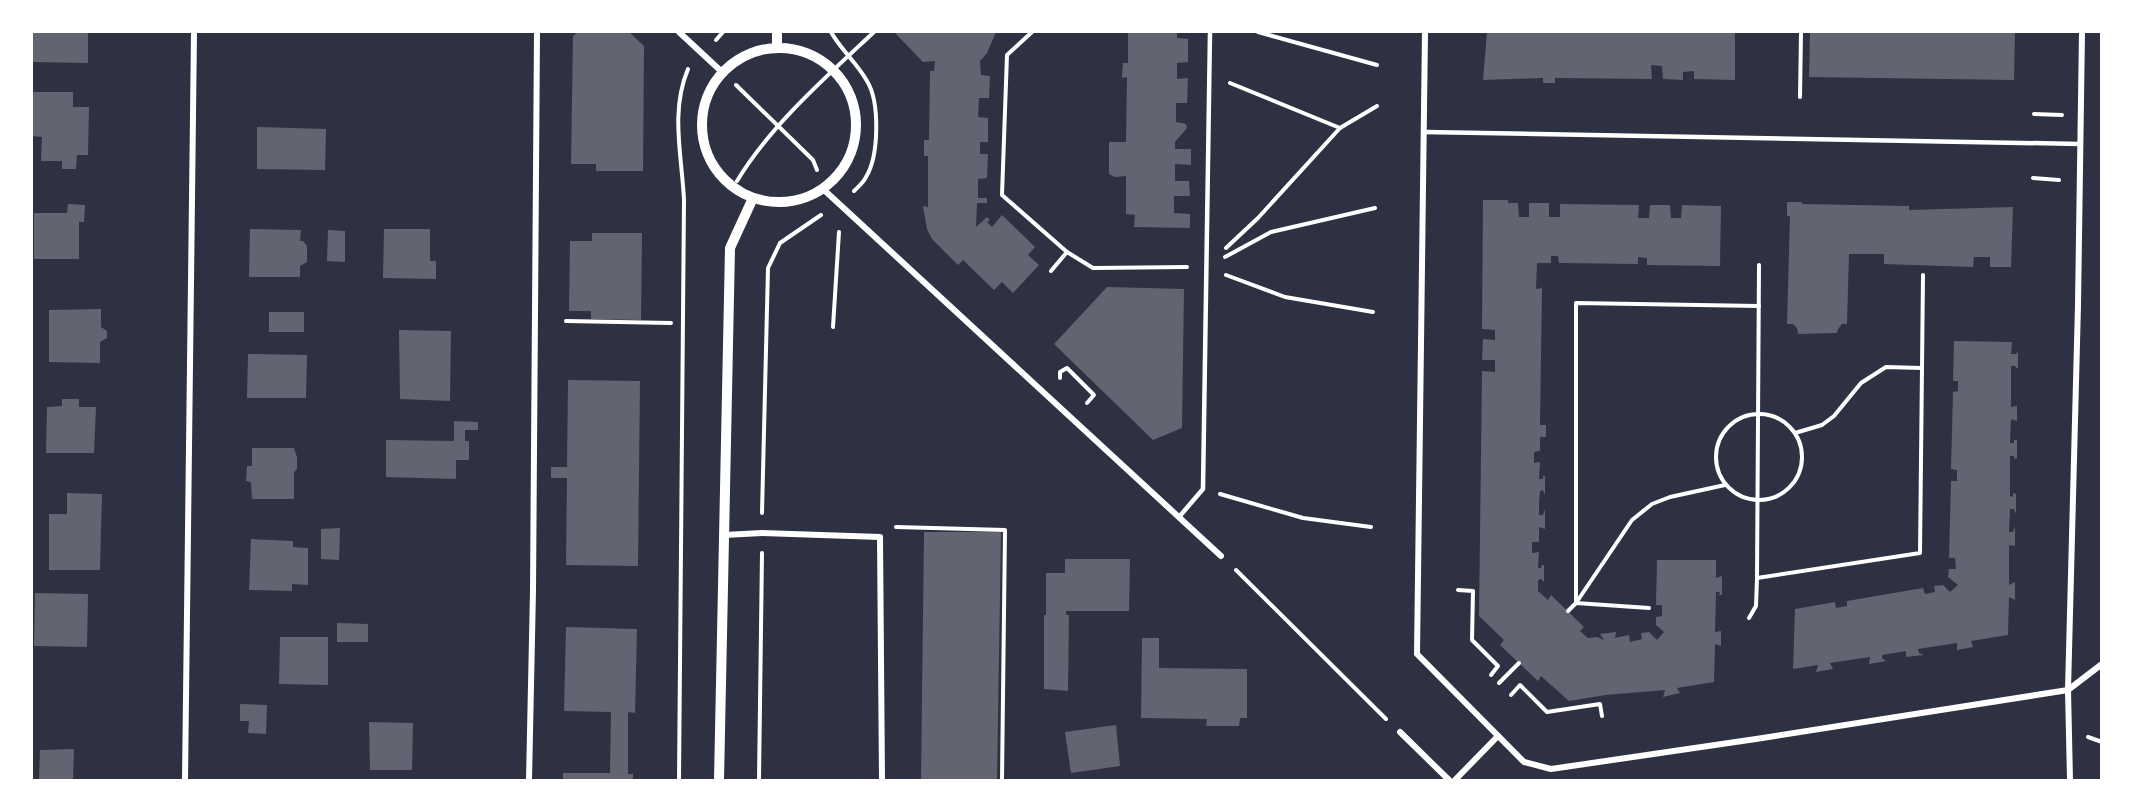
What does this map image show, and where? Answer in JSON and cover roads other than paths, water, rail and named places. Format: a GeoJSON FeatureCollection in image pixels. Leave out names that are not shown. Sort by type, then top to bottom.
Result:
{"type":"FeatureCollection","features":[{"type":"Feature","properties":{"kind":"street"},"geometry":{"type":"LineString","coordinates":[[185,780],[194,32]]}},
{"type":"Feature","properties":{"kind":"street"},"geometry":{"type":"LineString","coordinates":[[529,780],[533,579],[537,32]]}},
{"type":"Feature","properties":{"kind":"street"},"geometry":{"type":"LineString","coordinates":[[679,32],[722,72]]}},
{"type":"Feature","properties":{"kind":"street"},"geometry":{"type":"LineString","coordinates":[[777,32],[777,46]]}},
{"type":"Feature","properties":{"kind":"street"},"geometry":{"type":"LineString","coordinates":[[1425,32],[1417,654],[1524,762],[1551,769],[2068,690],[2102,664]]}},
{"type":"Feature","properties":{"kind":"street"},"geometry":{"type":"LineString","coordinates":[[2070,780],[2068,690],[2078,306],[2082,32]]}},
{"type":"Feature","properties":{"kind":"street"},"geometry":{"type":"LineString","coordinates":[[777,46],[808,52],[834,70],[849,92],[856,118],[854,145],[842,170],[823,189],[801,199],[777,202],[753,198],[733,188],[711,163],[700,131],[705,97],[722,72],[748,52],[777,46]]}},
{"type":"Feature","properties":{"kind":"street"},"geometry":{"type":"LineString","coordinates":[[823,189],[1221,556]]}},
{"type":"Feature","properties":{"kind":"street"},"geometry":{"type":"LineString","coordinates":[[718,780],[730,248],[753,198]]}},
{"type":"Feature","properties":{"kind":"street"},"geometry":{"type":"LineString","coordinates":[[724,535],[762,533],[879,537],[882,780]]}},
{"type":"Feature","properties":{"kind":"street"},"geometry":{"type":"LineString","coordinates":[[1400,732],[1449,780]]}},
{"type":"Feature","properties":{"kind":"street"},"geometry":{"type":"LineString","coordinates":[[1455,780],[1498,736]]}},
{"type":"Feature","properties":{"kind":"lane"},"geometry":{"type":"LineString","coordinates":[[1179,518],[1203,489],[1210,32]]}},
{"type":"Feature","properties":{"kind":"lane"},"geometry":{"type":"LineString","coordinates":[[1424,132],[2080,144]]}}]}
